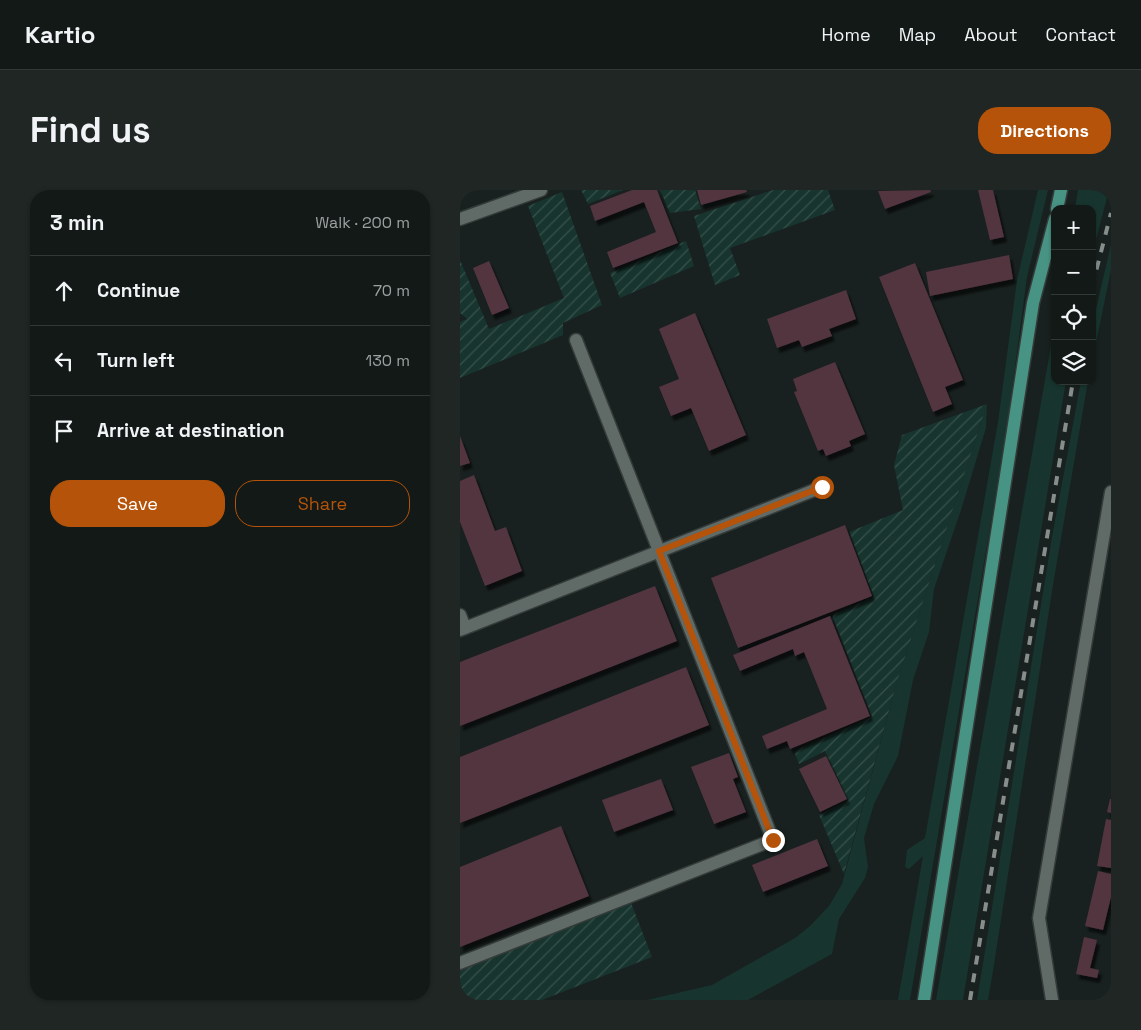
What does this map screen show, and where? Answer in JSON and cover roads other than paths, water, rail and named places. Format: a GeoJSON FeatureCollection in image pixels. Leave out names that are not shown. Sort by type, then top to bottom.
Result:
{"type":"FeatureCollection","features":[{"type":"Feature","properties":{"kind":"main road"},"geometry":{"type":"LineString","coordinates":[[1058,205],[1061,190]]}},
{"type":"Feature","properties":{"kind":"main road"},"geometry":{"type":"LineString","coordinates":[[924,1000],[1033,303],[1051,234]]}},
{"type":"Feature","properties":{"kind":"street"},"geometry":{"type":"LineString","coordinates":[[460,219],[541,190]]}},
{"type":"Feature","properties":{"kind":"street"},"geometry":{"type":"LineString","coordinates":[[460,963],[773,840],[576,340]]}},
{"type":"Feature","properties":{"kind":"street"},"geometry":{"type":"LineString","coordinates":[[460,615],[463,629],[822,487]]}},
{"type":"Feature","properties":{"kind":"street"},"geometry":{"type":"LineString","coordinates":[[1052,1000],[1039,918],[1106,544],[1111,492]]}},
{"type":"Feature","properties":{"kind":"railway"},"geometry":{"type":"LineString","coordinates":[[1096,271],[1111,213]]}},
{"type":"Feature","properties":{"kind":"railway"},"geometry":{"type":"LineString","coordinates":[[970,1000],[1072,385]]}}]}
